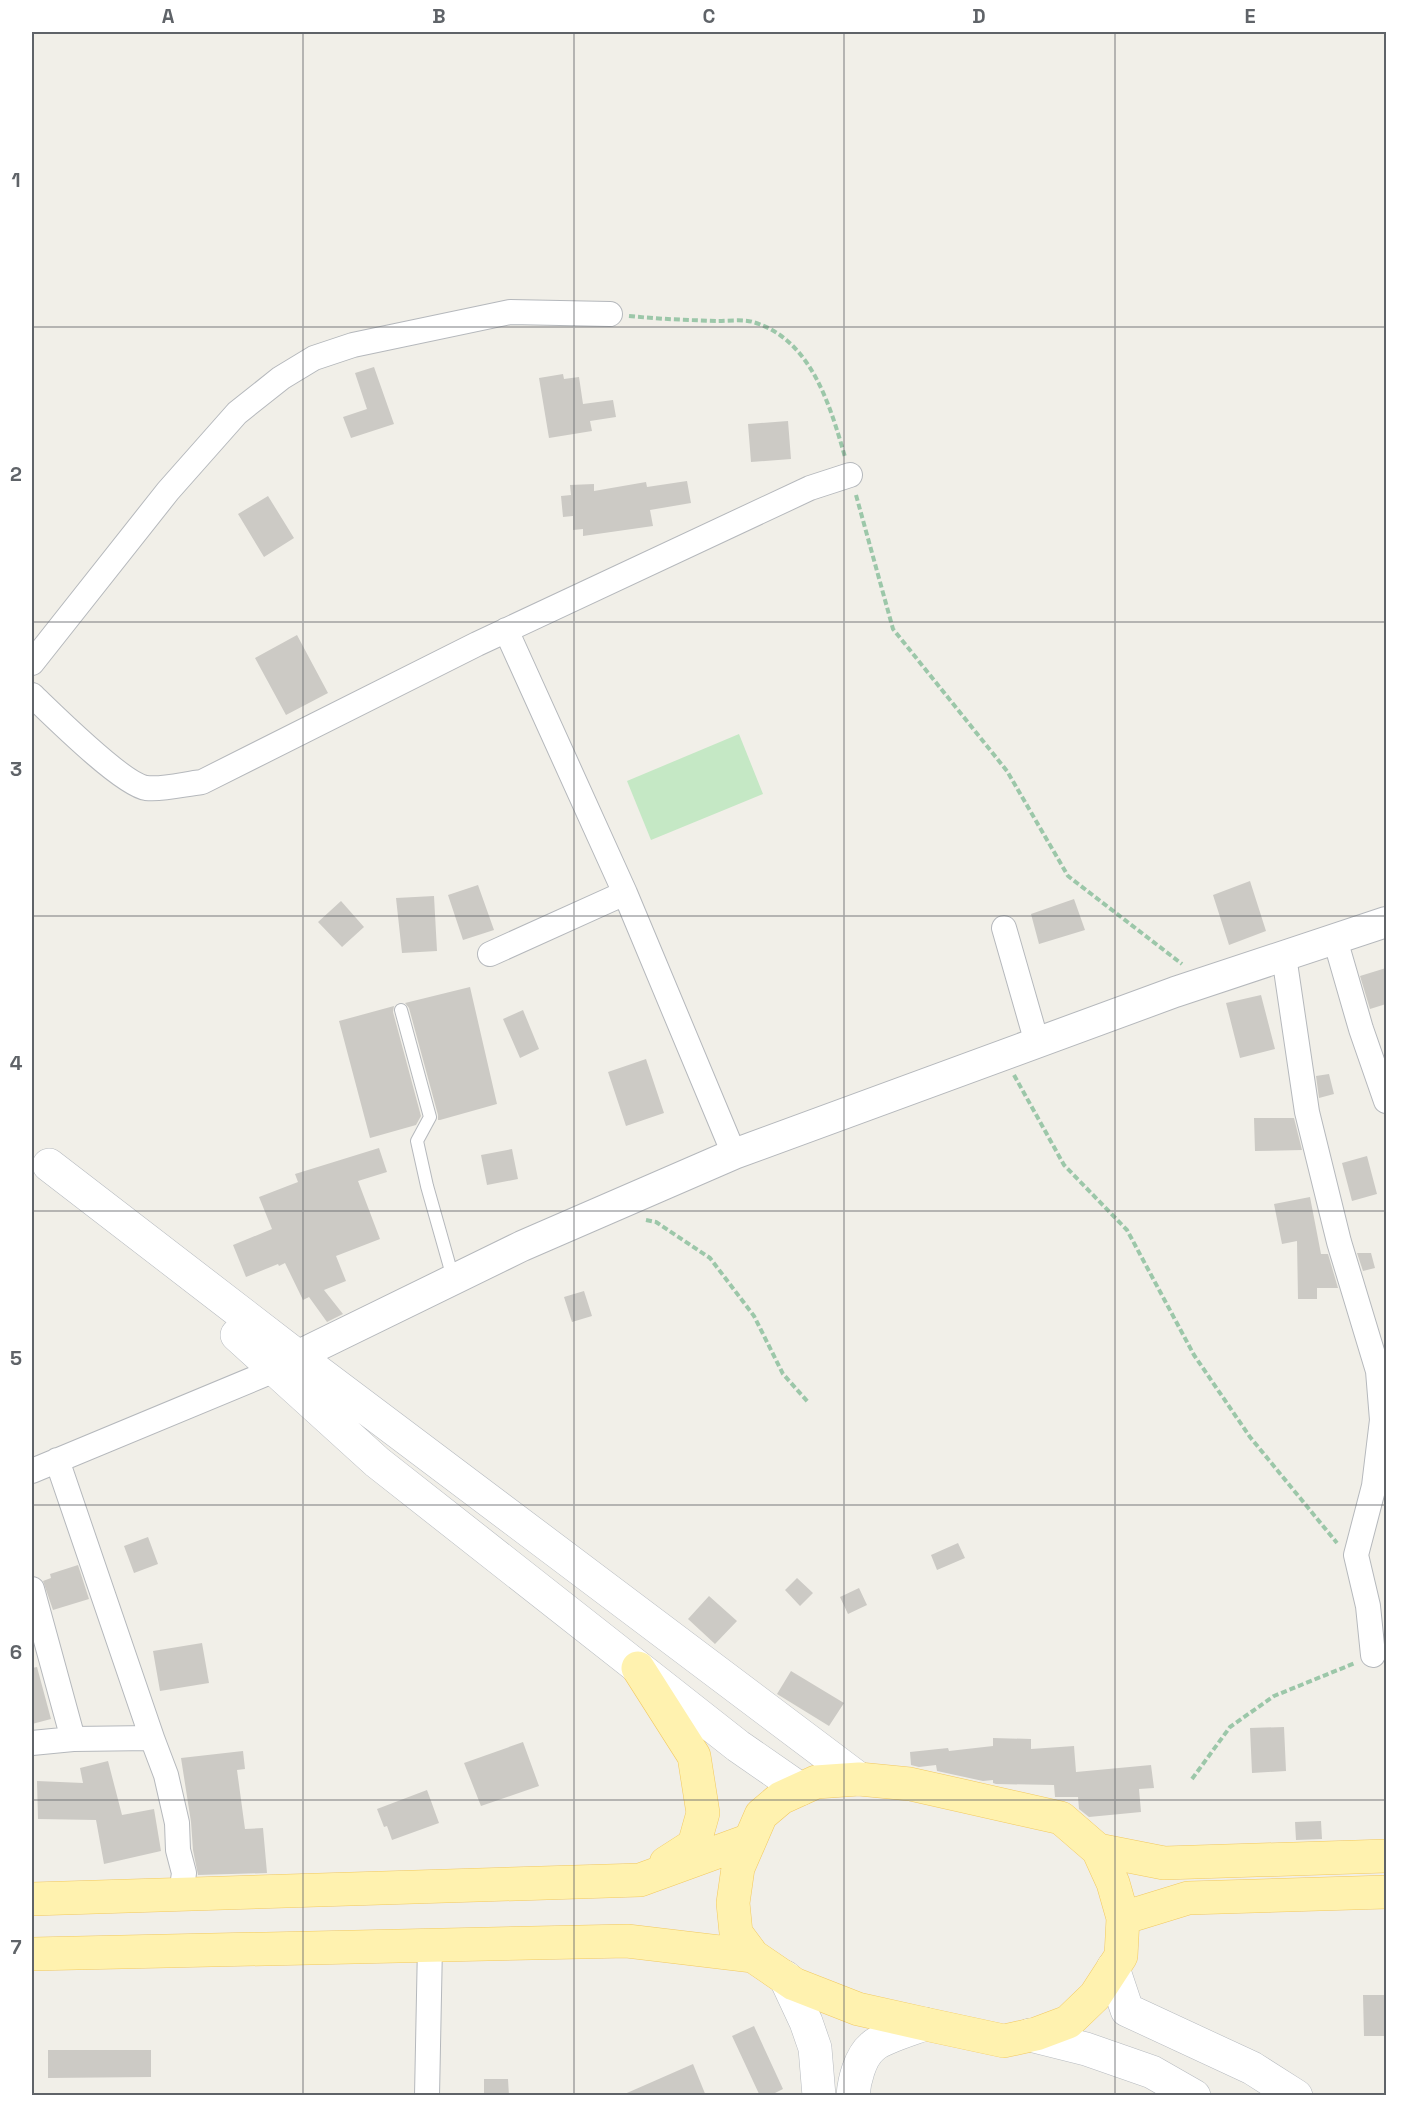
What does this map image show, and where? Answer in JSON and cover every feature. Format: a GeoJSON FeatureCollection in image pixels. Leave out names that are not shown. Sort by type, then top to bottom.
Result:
{"type":"FeatureCollection","features":[{"type":"Feature","properties":{"kind":"main road"},"geometry":{"type":"LineString","coordinates":[[40,1154],[286,1363],[860,1779]]}},
{"type":"Feature","properties":{"kind":"main road"},"geometry":{"type":"LineString","coordinates":[[286,1363],[377,1462],[738,1746],[800,1789]]}},
{"type":"Feature","properties":{"kind":"main road"},"geometry":{"type":"LineString","coordinates":[[638,1668],[694,1756],[703,1814],[694,1845],[640,1880]]}},
{"type":"Feature","properties":{"kind":"main road"},"geometry":{"type":"LineString","coordinates":[[860,1779],[910,1784],[1061,1818],[1098,1850],[1113,1883],[1123,1918],[1121,1956],[1095,1996],[1068,2022],[1004,2041],[858,2009],[795,1984],[753,1956],[736,1933],[733,1903],[738,1868],[761,1815],[781,1798],[816,1782],[860,1779]]}},
{"type":"Feature","properties":{"kind":"main road"},"geometry":{"type":"LineString","coordinates":[[32,1899],[640,1880],[750,1840]]}},
{"type":"Feature","properties":{"kind":"main road"},"geometry":{"type":"LineString","coordinates":[[1098,1850],[1164,1863],[1386,1856]]}},
{"type":"Feature","properties":{"kind":"main road"},"geometry":{"type":"LineString","coordinates":[[1123,1918],[1188,1898],[1386,1892]]}},
{"type":"Feature","properties":{"kind":"main road"},"geometry":{"type":"LineString","coordinates":[[32,1954],[627,1941],[753,1956]]}},
{"type":"Feature","properties":{"kind":"main road"},"geometry":{"type":"LineString","coordinates":[[1113,1968],[1127,2010],[1252,2068],[1296,2096]]}},
{"type":"Feature","properties":{"kind":"main road"},"geometry":{"type":"LineString","coordinates":[[784,1977],[806,2022],[815,2048],[819,2096]]}},
{"type":"Feature","properties":{"kind":"main road"},"geometry":{"type":"LineString","coordinates":[[853,2096],[862,2062],[871,2047],[925,2024]]}},
{"type":"Feature","properties":{"kind":"main road"},"geometry":{"type":"LineString","coordinates":[[1030,2035],[1086,2049],[1152,2072],[1194,2096]]}},
{"type":"Feature","properties":{"kind":"street"},"geometry":{"type":"LineString","coordinates":[[32,663],[168,491],[237,413],[281,378],[314,358],[353,345],[510,312],[610,314]]}},
{"type":"Feature","properties":{"kind":"street"},"geometry":{"type":"LineString","coordinates":[[32,695],[122,776],[145,788],[202,782],[506,630],[810,488],[850,474]]}},
{"type":"Feature","properties":{"kind":"street"},"geometry":{"type":"LineString","coordinates":[[506,630],[625,893],[734,1154]]}},
{"type":"Feature","properties":{"kind":"street"},"geometry":{"type":"LineString","coordinates":[[490,954],[625,893]]}},
{"type":"Feature","properties":{"kind":"street"},"geometry":{"type":"LineString","coordinates":[[32,1471],[286,1363],[522,1246],[734,1154],[1205,982],[1386,922]]}},
{"type":"Feature","properties":{"kind":"street"},"geometry":{"type":"LineString","coordinates":[[1004,928],[1037,1043]]}},
{"type":"Feature","properties":{"kind":"street"},"geometry":{"type":"LineString","coordinates":[[1335,939],[1361,1029],[1386,1101]]}},
{"type":"Feature","properties":{"kind":"street"},"geometry":{"type":"LineString","coordinates":[[1284,956],[1307,1112],[1339,1242],[1378,1371],[1382,1420],[1374,1486],[1356,1554],[1368,1606],[1373,1655]]}},
{"type":"Feature","properties":{"kind":"street"},"geometry":{"type":"LineString","coordinates":[[57,1460],[166,1775],[177,1823],[178,1850],[184,1873],[181,1894]]}},
{"type":"Feature","properties":{"kind":"street"},"geometry":{"type":"LineString","coordinates":[[32,1589],[73,1739]]}},
{"type":"Feature","properties":{"kind":"street"},"geometry":{"type":"LineString","coordinates":[[32,1743],[73,1739],[152,1738]]}},
{"type":"Feature","properties":{"kind":"street"},"geometry":{"type":"LineString","coordinates":[[427,2096],[430,1946]]}},
{"type":"Feature","properties":{"kind":"lane"},"geometry":{"type":"LineString","coordinates":[[401,1010],[430,1117],[417,1142],[453,1280]]}},
{"type":"Feature","properties":{"kind":"path"},"geometry":{"type":"LineString","coordinates":[[610,314],[660,319],[752,321],[788,339],[802,355],[830,405],[893,629],[1007,771],[1068,876],[1205,982]]}},
{"type":"Feature","properties":{"kind":"path"},"geometry":{"type":"LineString","coordinates":[[1003,1055],[1064,1165],[1127,1230],[1194,1355],[1250,1437],[1338,1545],[1356,1554]]}},
{"type":"Feature","properties":{"kind":"path"},"geometry":{"type":"LineString","coordinates":[[608,1209],[656,1222],[710,1258],[754,1316],[783,1374],[808,1402]]}},
{"type":"Feature","properties":{"kind":"path"},"geometry":{"type":"LineString","coordinates":[[1192,1779],[1230,1727],[1274,1696],[1373,1655]]}},
{"type":"Feature","properties":{"kind":"green space"},"geometry":{"type":"Polygon","coordinates":[[[739,734],[763,794],[651,840],[627,781],[739,734]]]}},
{"type":"Feature","properties":{"kind":"building"},"geometry":{"type":"Polygon","coordinates":[[[374,367],[394,424],[351,438],[343,417],[367,409],[355,373],[374,367]]]}},
{"type":"Feature","properties":{"kind":"building"},"geometry":{"type":"Polygon","coordinates":[[[563,374],[564,379],[579,377],[583,404],[613,400],[616,417],[590,421],[592,431],[549,438],[539,378],[563,374]]]}},
{"type":"Feature","properties":{"kind":"building"},"geometry":{"type":"Polygon","coordinates":[[[788,421],[791,459],[751,462],[748,424],[788,421]]]}},
{"type":"Feature","properties":{"kind":"building"},"geometry":{"type":"Polygon","coordinates":[[[687,481],[691,503],[650,510],[653,526],[583,536],[583,529],[573,530],[573,516],[563,517],[561,496],[571,495],[570,485],[594,484],[594,491],[646,482],[647,487],[687,481]]]}},
{"type":"Feature","properties":{"kind":"building"},"geometry":{"type":"Polygon","coordinates":[[[268,496],[294,538],[264,557],[238,514],[268,496]]]}},
{"type":"Feature","properties":{"kind":"building"},"geometry":{"type":"Polygon","coordinates":[[[297,635],[328,693],[286,715],[255,658],[297,635]]]}},
{"type":"Feature","properties":{"kind":"building"},"geometry":{"type":"Polygon","coordinates":[[[1250,881],[1266,931],[1229,945],[1213,895],[1250,881]]]}},
{"type":"Feature","properties":{"kind":"building"},"geometry":{"type":"Polygon","coordinates":[[[478,885],[494,930],[463,940],[448,895],[478,885]]]}},
{"type":"Feature","properties":{"kind":"building"},"geometry":{"type":"Polygon","coordinates":[[[434,896],[437,951],[402,953],[396,898],[434,896]]]}},
{"type":"Feature","properties":{"kind":"building"},"geometry":{"type":"Polygon","coordinates":[[[1074,899],[1085,930],[1039,944],[1031,914],[1074,899]]]}},
{"type":"Feature","properties":{"kind":"building"},"geometry":{"type":"Polygon","coordinates":[[[341,901],[364,927],[342,947],[318,922],[341,901]]]}},
{"type":"Feature","properties":{"kind":"building"},"geometry":{"type":"Polygon","coordinates":[[[1386,968],[1386,1004],[1370,1009],[1360,976],[1386,968]]]}},
{"type":"Feature","properties":{"kind":"building"},"geometry":{"type":"Polygon","coordinates":[[[470,987],[497,1104],[438,1120],[409,1008],[405,1003],[470,987]]]}},
{"type":"Feature","properties":{"kind":"building"},"geometry":{"type":"Polygon","coordinates":[[[1261,995],[1275,1049],[1240,1058],[1226,1003],[1261,995]]]}},
{"type":"Feature","properties":{"kind":"building"},"geometry":{"type":"Polygon","coordinates":[[[394,1006],[393,1012],[421,1116],[416,1125],[370,1138],[339,1021],[394,1006]]]}},
{"type":"Feature","properties":{"kind":"building"},"geometry":{"type":"Polygon","coordinates":[[[523,1010],[539,1049],[520,1058],[503,1019],[523,1010]]]}},
{"type":"Feature","properties":{"kind":"building"},"geometry":{"type":"Polygon","coordinates":[[[646,1059],[664,1113],[626,1126],[608,1072],[646,1059]]]}},
{"type":"Feature","properties":{"kind":"building"},"geometry":{"type":"Polygon","coordinates":[[[1329,1074],[1334,1094],[1319,1098],[1316,1076],[1329,1074]]]}},
{"type":"Feature","properties":{"kind":"building"},"geometry":{"type":"Polygon","coordinates":[[[1254,1118],[1294,1118],[1302,1150],[1255,1151],[1254,1118]]]}},
{"type":"Feature","properties":{"kind":"building"},"geometry":{"type":"Polygon","coordinates":[[[379,1148],[387,1172],[358,1181],[380,1239],[336,1256],[346,1281],[324,1290],[343,1314],[327,1322],[309,1297],[303,1300],[285,1263],[246,1277],[233,1245],[272,1229],[259,1197],[298,1182],[295,1174],[379,1148]]]}},
{"type":"Feature","properties":{"kind":"building"},"geometry":{"type":"Polygon","coordinates":[[[512,1149],[518,1179],[487,1185],[481,1155],[512,1149]]]}},
{"type":"Feature","properties":{"kind":"building"},"geometry":{"type":"Polygon","coordinates":[[[1367,1156],[1377,1194],[1352,1201],[1342,1163],[1367,1156]]]}},
{"type":"Feature","properties":{"kind":"building"},"geometry":{"type":"Polygon","coordinates":[[[1310,1197],[1321,1254],[1328,1254],[1338,1288],[1317,1288],[1317,1299],[1298,1299],[1297,1241],[1282,1244],[1274,1204],[1310,1197]]]}},
{"type":"Feature","properties":{"kind":"building"},"geometry":{"type":"Polygon","coordinates":[[[1357,1253],[1371,1253],[1375,1268],[1363,1271],[1357,1253]]]}},
{"type":"Feature","properties":{"kind":"building"},"geometry":{"type":"Polygon","coordinates":[[[584,1291],[592,1316],[572,1322],[564,1297],[584,1291]]]}},
{"type":"Feature","properties":{"kind":"building"},"geometry":{"type":"Polygon","coordinates":[[[148,1537],[158,1564],[134,1573],[124,1546],[148,1537]]]}},
{"type":"Feature","properties":{"kind":"building"},"geometry":{"type":"Polygon","coordinates":[[[958,1543],[965,1558],[937,1570],[931,1555],[958,1543]]]}},
{"type":"Feature","properties":{"kind":"building"},"geometry":{"type":"Polygon","coordinates":[[[78,1565],[89,1599],[53,1610],[43,1581],[51,1578],[50,1574],[78,1565]]]}},
{"type":"Feature","properties":{"kind":"building"},"geometry":{"type":"Polygon","coordinates":[[[797,1578],[813,1593],[800,1606],[785,1590],[797,1578]]]}},
{"type":"Feature","properties":{"kind":"building"},"geometry":{"type":"Polygon","coordinates":[[[859,1588],[867,1605],[848,1614],[840,1597],[859,1588]]]}},
{"type":"Feature","properties":{"kind":"building"},"geometry":{"type":"Polygon","coordinates":[[[709,1596],[737,1621],[715,1644],[688,1619],[709,1596]]]}},
{"type":"Feature","properties":{"kind":"building"},"geometry":{"type":"Polygon","coordinates":[[[202,1643],[209,1683],[160,1691],[153,1651],[202,1643]]]}},
{"type":"Feature","properties":{"kind":"building"},"geometry":{"type":"Polygon","coordinates":[[[37,1667],[51,1719],[32,1724],[32,1668],[37,1667]]]}},
{"type":"Feature","properties":{"kind":"building"},"geometry":{"type":"Polygon","coordinates":[[[791,1671],[844,1703],[829,1726],[777,1694],[791,1671]]]}},
{"type":"Feature","properties":{"kind":"building"},"geometry":{"type":"Polygon","coordinates":[[[1284,1727],[1286,1771],[1252,1773],[1250,1728],[1284,1727]]]}},
{"type":"Feature","properties":{"kind":"building"},"geometry":{"type":"Polygon","coordinates":[[[993,1738],[1031,1739],[1031,1749],[1074,1746],[1076,1772],[1151,1765],[1154,1788],[1139,1789],[1141,1812],[1089,1817],[1079,1809],[1078,1797],[1055,1797],[1054,1785],[996,1784],[993,1780],[983,1781],[937,1771],[936,1765],[919,1767],[911,1765],[910,1752],[948,1748],[949,1751],[993,1746],[993,1738]]]}},
{"type":"Feature","properties":{"kind":"building"},"geometry":{"type":"Polygon","coordinates":[[[523,1742],[539,1786],[481,1806],[464,1763],[523,1742]]]}},
{"type":"Feature","properties":{"kind":"building"},"geometry":{"type":"Polygon","coordinates":[[[243,1751],[245,1769],[237,1770],[245,1829],[263,1828],[267,1873],[198,1875],[181,1758],[243,1751]]]}},
{"type":"Feature","properties":{"kind":"building"},"geometry":{"type":"Polygon","coordinates":[[[108,1761],[122,1815],[154,1809],[161,1851],[104,1864],[96,1820],[38,1819],[37,1781],[83,1783],[80,1768],[108,1761]]]}},
{"type":"Feature","properties":{"kind":"building"},"geometry":{"type":"Polygon","coordinates":[[[427,1790],[439,1823],[392,1840],[377,1809],[427,1790]]]}},
{"type":"Feature","properties":{"kind":"building"},"geometry":{"type":"Polygon","coordinates":[[[1321,1821],[1322,1839],[1296,1840],[1295,1822],[1321,1821]]]}},
{"type":"Feature","properties":{"kind":"building"},"geometry":{"type":"Polygon","coordinates":[[[1363,1995],[1386,1995],[1386,2036],[1364,2036],[1363,1995]]]}},
{"type":"Feature","properties":{"kind":"building"},"geometry":{"type":"Polygon","coordinates":[[[754,2026],[783,2089],[769,2096],[760,2096],[732,2036],[754,2026]]]}},
{"type":"Feature","properties":{"kind":"building"},"geometry":{"type":"Polygon","coordinates":[[[48,2050],[151,2050],[151,2077],[48,2078],[48,2050]]]}},
{"type":"Feature","properties":{"kind":"building"},"geometry":{"type":"Polygon","coordinates":[[[693,2064],[706,2096],[620,2096],[693,2064]]]}},
{"type":"Feature","properties":{"kind":"building"},"geometry":{"type":"Polygon","coordinates":[[[484,2079],[508,2079],[509,2096],[484,2096],[484,2079]]]}}]}
